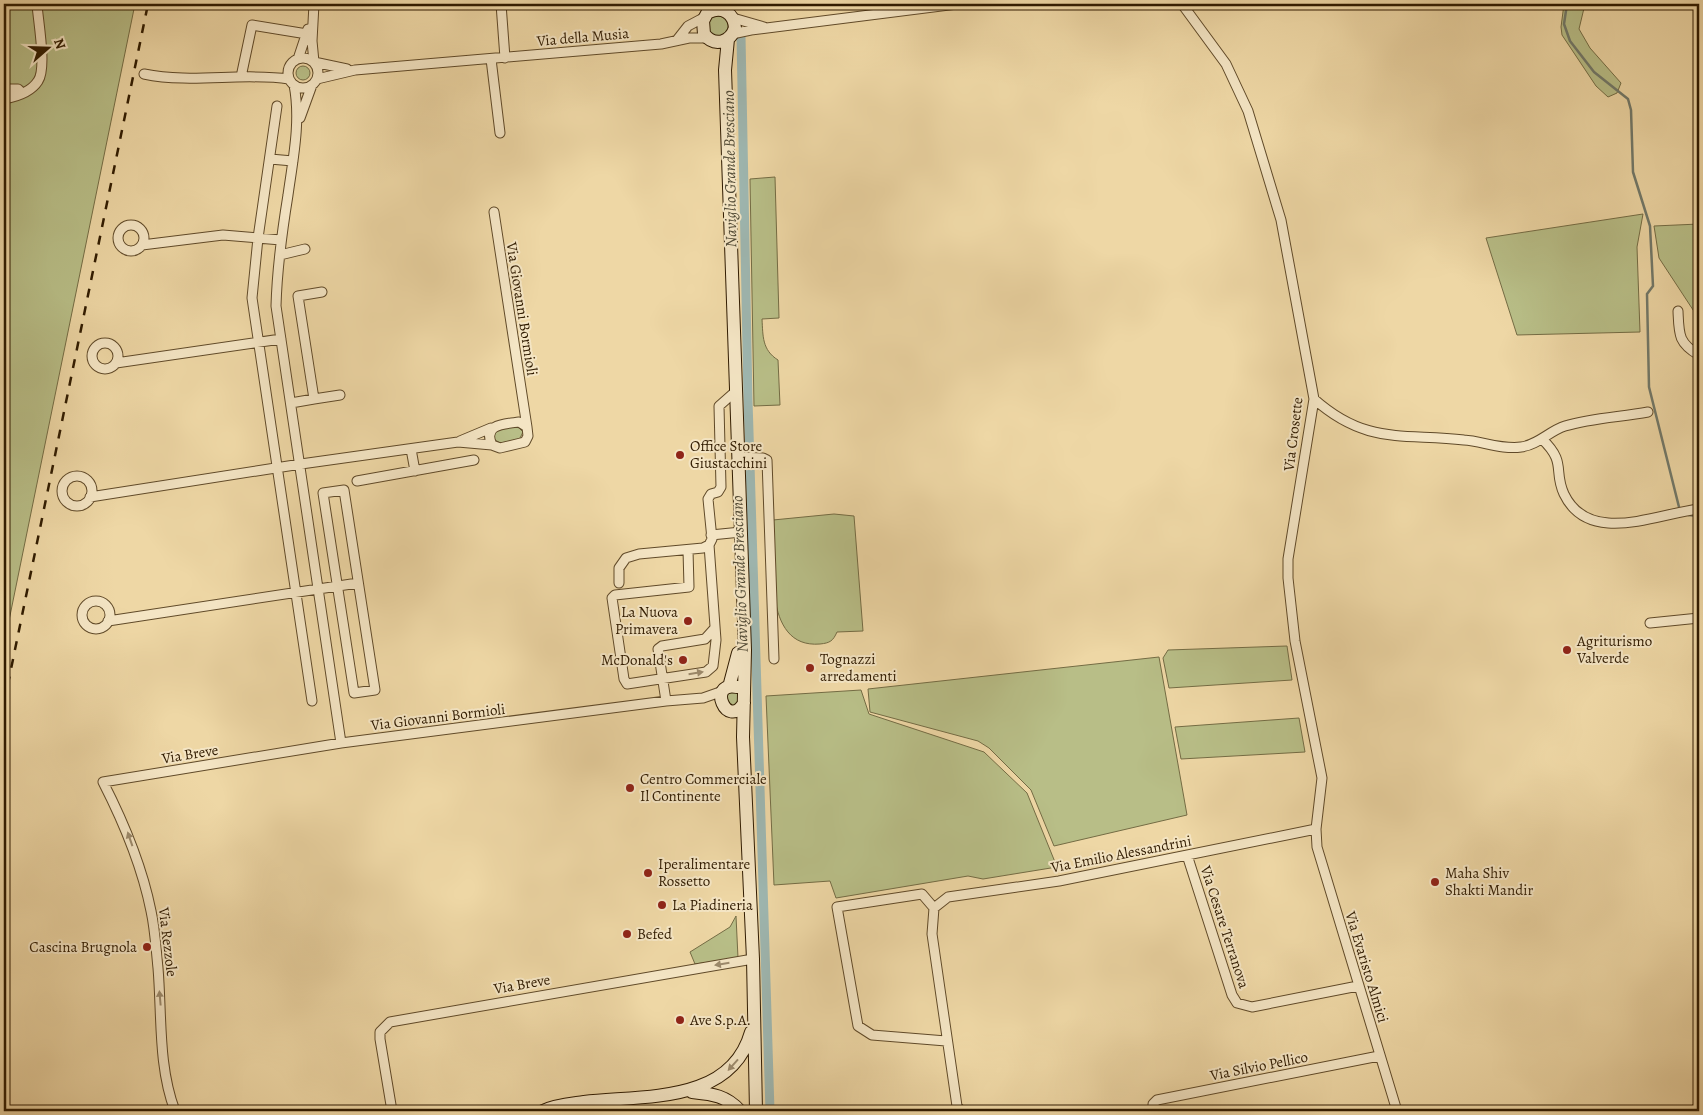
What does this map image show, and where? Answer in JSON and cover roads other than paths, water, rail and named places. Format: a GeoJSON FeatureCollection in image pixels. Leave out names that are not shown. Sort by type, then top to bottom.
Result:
{"type":"FeatureCollection","features":[{"type":"Feature","properties":{"kind":"main road"},"geometry":{"type":"LineString","coordinates":[[725,70],[710,40],[702,30],[709,11],[728,11],[735,28],[730,37],[725,70],[736,391],[742,458],[741,532],[745,650],[743,737],[753,959],[756,1111]]}},
{"type":"Feature","properties":{"kind":"main road"},"geometry":{"type":"LineString","coordinates":[[710,40],[721,42],[730,37]]}},
{"type":"Feature","properties":{"kind":"main road"},"geometry":{"type":"LineString","coordinates":[[742,591],[737,662],[720,700],[743,737]]}},
{"type":"Feature","properties":{"kind":"main road"},"geometry":{"type":"LineString","coordinates":[[726,689],[736,687],[744,698]]}},
{"type":"Feature","properties":{"kind":"main road"},"geometry":{"type":"LineString","coordinates":[[726,709],[740,709],[744,698]]}},
{"type":"Feature","properties":{"kind":"main road"},"geometry":{"type":"LineString","coordinates":[[543,1111],[684,1091],[709,1084],[728,1071],[748,1044],[754,1022]]}},
{"type":"Feature","properties":{"kind":"main road"},"geometry":{"type":"LineString","coordinates":[[684,1091],[715,1095],[731,1102],[740,1111]]}},
{"type":"Feature","properties":{"kind":"main road"},"geometry":{"type":"LineString","coordinates":[[1695,1111],[1699,1110]]}},
{"type":"Feature","properties":{"kind":"street"},"geometry":{"type":"LineString","coordinates":[[4,99],[22,93],[37,83],[41,72],[37,4]]}},
{"type":"Feature","properties":{"kind":"street"},"geometry":{"type":"LineString","coordinates":[[501,4],[506,58]]}},
{"type":"Feature","properties":{"kind":"street"},"geometry":{"type":"LineString","coordinates":[[730,37],[769,29],[935,5],[957,4]]}},
{"type":"Feature","properties":{"kind":"street","name":"Via Crosette"},"geometry":{"type":"LineString","coordinates":[[1182,4],[1226,64],[1248,111],[1281,220],[1314,399],[1288,559],[1288,578],[1295,641],[1322,778],[1316,829]]}},
{"type":"Feature","properties":{"kind":"street"},"geometry":{"type":"LineString","coordinates":[[298,59],[314,6]]}},
{"type":"Feature","properties":{"kind":"street"},"geometry":{"type":"LineString","coordinates":[[296,130],[318,70],[314,62],[312,41],[314,6]]}},
{"type":"Feature","properties":{"kind":"street"},"geometry":{"type":"LineString","coordinates":[[677,40],[688,26],[709,11]]}},
{"type":"Feature","properties":{"kind":"street"},"geometry":{"type":"LineString","coordinates":[[728,11],[769,29]]}},
{"type":"Feature","properties":{"kind":"street"},"geometry":{"type":"LineString","coordinates":[[241,77],[252,25],[307,34]]}},
{"type":"Feature","properties":{"kind":"street","name":"Via della Musia"},"geometry":{"type":"LineString","coordinates":[[144,74],[181,80],[266,76],[291,82],[303,88],[315,82],[355,70],[661,44],[677,40],[710,40]]}},
{"type":"Feature","properties":{"kind":"street","name":"Via della Musia"},"geometry":{"type":"LineString","coordinates":[[266,76],[289,67],[298,59],[306,58],[314,62],[355,70]]}},
{"type":"Feature","properties":{"kind":"street"},"geometry":{"type":"LineString","coordinates":[[491,59],[500,132]]}},
{"type":"Feature","properties":{"kind":"street"},"geometry":{"type":"LineString","coordinates":[[289,67],[297,101],[296,130],[281,240],[276,306],[341,743]]}},
{"type":"Feature","properties":{"kind":"street"},"geometry":{"type":"LineString","coordinates":[[4,89],[18,89],[22,93]]}},
{"type":"Feature","properties":{"kind":"street"},"geometry":{"type":"LineString","coordinates":[[277,106],[258,238],[252,298],[257,343],[312,701]]}},
{"type":"Feature","properties":{"kind":"street"},"geometry":{"type":"LineString","coordinates":[[270,159],[293,162]]}},
{"type":"Feature","properties":{"kind":"street","name":"Via Giovanni Bormioli"},"geometry":{"type":"LineString","coordinates":[[90,497],[458,442],[492,445],[500,448],[522,444],[528,436],[523,424],[524,410],[494,212]]}},
{"type":"Feature","properties":{"kind":"street"},"geometry":{"type":"LineString","coordinates":[[142,245],[223,235],[281,240]]}},
{"type":"Feature","properties":{"kind":"street"},"geometry":{"type":"LineString","coordinates":[[280,254],[305,250]]}},
{"type":"Feature","properties":{"kind":"street"},"geometry":{"type":"LineString","coordinates":[[314,399],[298,296],[322,292]]}},
{"type":"Feature","properties":{"kind":"street"},"geometry":{"type":"LineString","coordinates":[[1678,312],[1679,332],[1684,345],[1699,355]]}},
{"type":"Feature","properties":{"kind":"street"},"geometry":{"type":"LineString","coordinates":[[116,363],[281,339]]}},
{"type":"Feature","properties":{"kind":"street"},"geometry":{"type":"LineString","coordinates":[[688,550],[690,584],[687,588],[615,596],[612,600],[624,682],[630,684],[709,671],[713,666],[714,629],[708,499],[711,494],[718,492],[721,487],[719,406],[736,391]]}},
{"type":"Feature","properties":{"kind":"street"},"geometry":{"type":"LineString","coordinates":[[291,403],[340,395]]}},
{"type":"Feature","properties":{"kind":"street"},"geometry":{"type":"LineString","coordinates":[[1314,399],[1324,408],[1350,424],[1375,434],[1463,440],[1518,448],[1533,445],[1564,426],[1648,412]]}},
{"type":"Feature","properties":{"kind":"street","name":"Via Giovanni Bormioli"},"geometry":{"type":"LineString","coordinates":[[458,442],[494,425],[523,424]]}},
{"type":"Feature","properties":{"kind":"street"},"geometry":{"type":"LineString","coordinates":[[491,428],[489,433],[492,445]]}},
{"type":"Feature","properties":{"kind":"street"},"geometry":{"type":"LineString","coordinates":[[1542,439],[1558,458],[1563,492],[1572,508],[1582,517],[1598,523],[1615,525],[1699,509]]}},
{"type":"Feature","properties":{"kind":"street"},"geometry":{"type":"LineString","coordinates":[[411,449],[414,471]]}},
{"type":"Feature","properties":{"kind":"street"},"geometry":{"type":"LineString","coordinates":[[742,458],[766,458],[767,462],[774,659]]}},
{"type":"Feature","properties":{"kind":"street"},"geometry":{"type":"LineString","coordinates":[[357,481],[474,460]]}},
{"type":"Feature","properties":{"kind":"street"},"geometry":{"type":"LineString","coordinates":[[344,490],[358,582],[375,690],[354,693],[324,493],[344,490]]}},
{"type":"Feature","properties":{"kind":"street"},"geometry":{"type":"LineString","coordinates":[[711,536],[741,532]]}},
{"type":"Feature","properties":{"kind":"street"},"geometry":{"type":"LineString","coordinates":[[620,583],[619,568],[626,558],[703,548],[709,545]]}},
{"type":"Feature","properties":{"kind":"street"},"geometry":{"type":"LineString","coordinates":[[108,621],[358,582]]}},
{"type":"Feature","properties":{"kind":"street"},"geometry":{"type":"LineString","coordinates":[[1650,622],[1699,618]]}},
{"type":"Feature","properties":{"kind":"street"},"geometry":{"type":"LineString","coordinates":[[666,701],[658,651],[660,647],[705,639],[714,629]]}},
{"type":"Feature","properties":{"kind":"street"},"geometry":{"type":"LineString","coordinates":[[705,639],[712,645],[714,651]]}},
{"type":"Feature","properties":{"kind":"street"},"geometry":{"type":"LineString","coordinates":[[694,699],[710,697],[726,689]]}},
{"type":"Feature","properties":{"kind":"street"},"geometry":{"type":"LineString","coordinates":[[694,699],[726,709]]}},
{"type":"Feature","properties":{"kind":"street","name":"Via Giovanni Bormioli"},"geometry":{"type":"LineString","coordinates":[[341,743],[694,699]]}},
{"type":"Feature","properties":{"kind":"street","name":"Via Breve"},"geometry":{"type":"LineString","coordinates":[[103,782],[341,743]]}},
{"type":"Feature","properties":{"kind":"street","name":"Via Rezzole"},"geometry":{"type":"LineString","coordinates":[[103,782],[128,834],[151,910],[162,1013],[161,1047],[166,1082],[175,1111]]}},
{"type":"Feature","properties":{"kind":"street","name":"Via Emilio Alessandrini"},"geometry":{"type":"LineString","coordinates":[[934,908],[948,897],[1059,881],[1316,829]]}},
{"type":"Feature","properties":{"kind":"street","name":"Via Evaristo Almici"},"geometry":{"type":"LineString","coordinates":[[1316,829],[1321,865],[1397,1111]]}},
{"type":"Feature","properties":{"kind":"street","name":"Via Cesare Terranova"},"geometry":{"type":"LineString","coordinates":[[1187,855],[1232,994],[1237,1003],[1252,1007],[1358,986]]}},
{"type":"Feature","properties":{"kind":"street"},"geometry":{"type":"LineString","coordinates":[[946,1041],[872,1035],[858,1026],[837,907],[922,894],[934,908],[932,934],[946,1041],[957,1106],[961,1111]]}},
{"type":"Feature","properties":{"kind":"street","name":"Via Breve"},"geometry":{"type":"LineString","coordinates":[[392,1111],[380,1040],[380,1032],[390,1022],[753,959]]}},
{"type":"Feature","properties":{"kind":"street","name":"Via Silvio Pellico"},"geometry":{"type":"LineString","coordinates":[[1153,1111],[1153,1104],[1157,1100],[1379,1056]]}},
{"type":"Feature","properties":{"kind":"waterway"},"geometry":{"type":"LineString","coordinates":[[1567,4],[1564,24],[1570,41],[1594,72],[1628,99],[1631,110],[1633,172],[1650,226],[1653,286],[1647,294],[1649,387],[1680,511]]}},
{"type":"Feature","properties":{"kind":"waterway","name":"Naviglio Grande Bresciano"},"geometry":{"type":"LineString","coordinates":[[741,36],[748,400],[770,1111]]}},
{"type":"Feature","properties":{"kind":"waterway"},"geometry":{"type":"LineString","coordinates":[[1688,515],[1699,516]]}},
{"type":"Feature","properties":{"kind":"railway"},"geometry":{"type":"LineString","coordinates":[[4,703],[148,4]]}},
{"type":"Feature","properties":{"kind":"place","name":"Office Store Giustacchini"},"geometry":{"type":"Point","coordinates":[680,455]}},
{"type":"Feature","properties":{"kind":"place","name":"La Nuova Primavera"},"geometry":{"type":"Point","coordinates":[688,621]}},
{"type":"Feature","properties":{"kind":"place","name":"Agriturismo Valverde"},"geometry":{"type":"Point","coordinates":[1567,650]}},
{"type":"Feature","properties":{"kind":"place","name":"McDonald's"},"geometry":{"type":"Point","coordinates":[683,660]}},
{"type":"Feature","properties":{"kind":"place","name":"Tognazzi arredamenti"},"geometry":{"type":"Point","coordinates":[810,668]}},
{"type":"Feature","properties":{"kind":"place","name":"Centro Commerciale Il Continente"},"geometry":{"type":"Point","coordinates":[630,788]}},
{"type":"Feature","properties":{"kind":"place","name":"Iperalimentare Rossetto"},"geometry":{"type":"Point","coordinates":[648,873]}},
{"type":"Feature","properties":{"kind":"place","name":"Maha Shiv Shakti Mandir"},"geometry":{"type":"Point","coordinates":[1435,882]}},
{"type":"Feature","properties":{"kind":"place","name":"La Piadineria"},"geometry":{"type":"Point","coordinates":[662,905]}},
{"type":"Feature","properties":{"kind":"place","name":"Befed"},"geometry":{"type":"Point","coordinates":[627,934]}},
{"type":"Feature","properties":{"kind":"place","name":"Cascina Brugnola"},"geometry":{"type":"Point","coordinates":[147,947]}},
{"type":"Feature","properties":{"kind":"place","name":"Ave S.p.A."},"geometry":{"type":"Point","coordinates":[680,1020]}}]}
